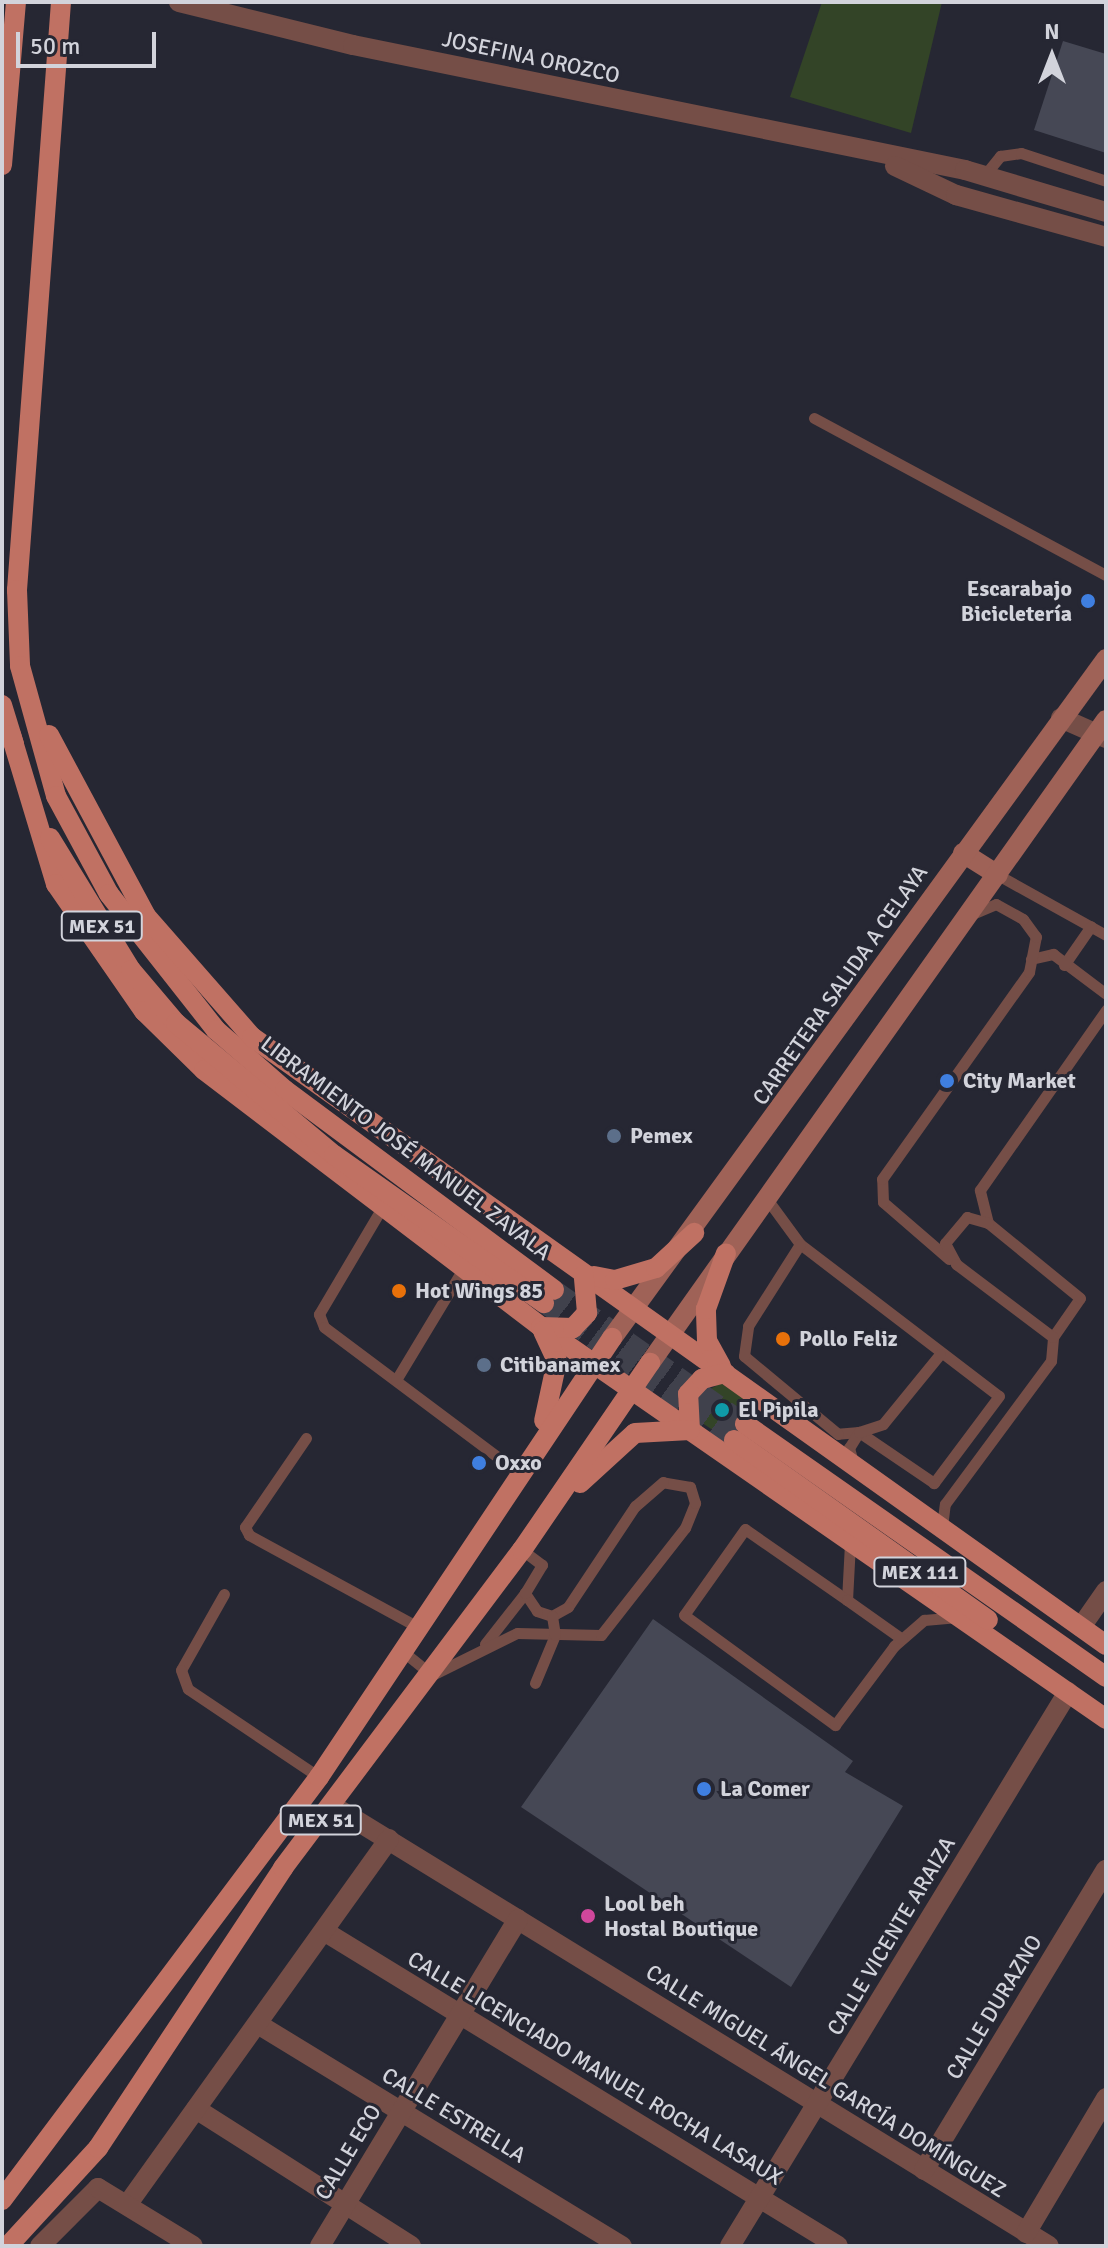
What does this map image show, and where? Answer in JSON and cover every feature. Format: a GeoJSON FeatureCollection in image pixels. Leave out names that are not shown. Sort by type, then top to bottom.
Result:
{"type":"FeatureCollection","features":[{"type":"Feature","properties":{"kind":"main road"},"geometry":{"type":"LineString","coordinates":[[2,165],[16,2]]}},
{"type":"Feature","properties":{"kind":"main road","name":"LIBRAMIENTO JOSÉ MANUEL ZAVALA"},"geometry":{"type":"LineString","coordinates":[[2,705],[49,837],[83,897],[176,1023],[334,1155],[549,1297],[285,1090],[163,969],[109,894],[56,796],[26,688],[18,605],[20,515],[61,2]]}},
{"type":"Feature","properties":{"kind":"main road","name":"CARRETERA SALIDA A CELAYA"},"geometry":{"type":"LineString","coordinates":[[594,1364],[694,1233],[963,853],[1106,659]]}},
{"type":"Feature","properties":{"kind":"main road"},"geometry":{"type":"LineString","coordinates":[[26,688],[106,851],[191,975],[252,1037],[346,1110],[584,1275],[636,1306],[1106,1645]]}},
{"type":"Feature","properties":{"kind":"main road","name":"MEX 51"},"geometry":{"type":"LineString","coordinates":[[8,2246],[98,2148],[283,1868],[432,1675],[544,1521],[726,1253],[1103,731]]}},
{"type":"Feature","properties":{"kind":"main road"},"geometry":{"type":"LineString","coordinates":[[11,735],[56,884],[144,1011],[226,1088],[380,1211],[541,1327],[1106,1719]]}},
{"type":"Feature","properties":{"kind":"main road"},"geometry":{"type":"LineString","coordinates":[[963,853],[998,875]]}},
{"type":"Feature","properties":{"kind":"main road"},"geometry":{"type":"LineString","coordinates":[[584,1275],[637,1276],[694,1233]]}},
{"type":"Feature","properties":{"kind":"main road"},"geometry":{"type":"LineString","coordinates":[[725,1373],[707,1341],[706,1309],[726,1253]]}},
{"type":"Feature","properties":{"kind":"main road"},"geometry":{"type":"LineString","coordinates":[[541,1327],[573,1328],[587,1313],[584,1275]]}},
{"type":"Feature","properties":{"kind":"main road"},"geometry":{"type":"LineString","coordinates":[[518,1472],[552,1405],[557,1361],[541,1327]]}},
{"type":"Feature","properties":{"kind":"main road","name":"MEX 51"},"geometry":{"type":"LineString","coordinates":[[2,2200],[319,1777],[406,1654],[416,1626],[594,1364]]}},
{"type":"Feature","properties":{"kind":"main road"},"geometry":{"type":"LineString","coordinates":[[690,1430],[688,1394],[702,1379],[725,1373]]}},
{"type":"Feature","properties":{"kind":"main road"},"geometry":{"type":"LineString","coordinates":[[544,1521],[635,1433],[690,1430]]}},
{"type":"Feature","properties":{"kind":"main road","name":"MEX 111"},"geometry":{"type":"LineString","coordinates":[[1106,1677],[739,1432],[1106,1703]]}},
{"type":"Feature","properties":{"kind":"street","name":"JOSEFINA OROZCO"},"geometry":{"type":"LineString","coordinates":[[179,2],[874,156],[984,176],[1106,212]]}},
{"type":"Feature","properties":{"kind":"street","name":"JOSEFINA OROZCO"},"geometry":{"type":"LineString","coordinates":[[874,156],[956,195],[1106,237]]}},
{"type":"Feature","properties":{"kind":"street"},"geometry":{"type":"LineString","coordinates":[[1061,718],[1103,731]]}},
{"type":"Feature","properties":{"kind":"street"},"geometry":{"type":"LineString","coordinates":[[1081,1627],[1106,1591]]}},
{"type":"Feature","properties":{"kind":"street","name":"CALLE VICENTE ARAIZA"},"geometry":{"type":"LineString","coordinates":[[730,2246],[1068,1692]]}},
{"type":"Feature","properties":{"kind":"street","name":"CALLE MIGUEL ÁNGEL GARCÍA DOMÍNGUEZ"},"geometry":{"type":"LineString","coordinates":[[333,1806],[1049,2246]]}},
{"type":"Feature","properties":{"kind":"street"},"geometry":{"type":"LineString","coordinates":[[127,2205],[261,2026],[389,1839]]}},
{"type":"Feature","properties":{"kind":"street","name":"CALLE DURAZNO"},"geometry":{"type":"LineString","coordinates":[[924,2170],[1106,1870]]}},
{"type":"Feature","properties":{"kind":"street","name":"CALLE ECO"},"geometry":{"type":"LineString","coordinates":[[320,2246],[518,1919]]}},
{"type":"Feature","properties":{"kind":"street","name":"CALLE LICENCIADO MANUEL ROCHA LASAUX"},"geometry":{"type":"LineString","coordinates":[[327,1933],[838,2246]]}},
{"type":"Feature","properties":{"kind":"street","name":"CALLE ESTRELLA"},"geometry":{"type":"LineString","coordinates":[[261,2026],[622,2246]]}},
{"type":"Feature","properties":{"kind":"street"},"geometry":{"type":"LineString","coordinates":[[1026,2233],[1106,2098]]}},
{"type":"Feature","properties":{"kind":"street"},"geometry":{"type":"LineString","coordinates":[[196,2109],[411,2246]]}},
{"type":"Feature","properties":{"kind":"street"},"geometry":{"type":"LineString","coordinates":[[40,2246],[98,2188],[193,2246]]}},
{"type":"Feature","properties":{"kind":"lane"},"geometry":{"type":"LineString","coordinates":[[984,176],[1000,156],[1021,153],[1106,181]]}},
{"type":"Feature","properties":{"kind":"lane"},"geometry":{"type":"LineString","coordinates":[[814,418],[1106,575]]}},
{"type":"Feature","properties":{"kind":"lane"},"geometry":{"type":"LineString","coordinates":[[998,875],[1106,935]]}},
{"type":"Feature","properties":{"kind":"lane"},"geometry":{"type":"LineString","coordinates":[[972,914],[996,904],[1023,919],[1036,937],[1031,959],[882,1179],[883,1202],[956,1264],[1053,1337]]}},
{"type":"Feature","properties":{"kind":"lane"},"geometry":{"type":"LineString","coordinates":[[1064,965],[1091,926]]}},
{"type":"Feature","properties":{"kind":"lane"},"geometry":{"type":"LineString","coordinates":[[1031,959],[1053,954],[1106,994]]}},
{"type":"Feature","properties":{"kind":"lane"},"geometry":{"type":"LineString","coordinates":[[988,1223],[980,1190],[1106,1010]]}},
{"type":"Feature","properties":{"kind":"lane"},"geometry":{"type":"LineString","coordinates":[[767,1199],[800,1244],[940,1354],[999,1396],[934,1483],[859,1432]]}},
{"type":"Feature","properties":{"kind":"lane"},"geometry":{"type":"LineString","coordinates":[[380,1211],[319,1314],[324,1327],[518,1472]]}},
{"type":"Feature","properties":{"kind":"lane"},"geometry":{"type":"LineString","coordinates":[[942,1527],[945,1504],[1051,1361],[1053,1337],[1080,1298],[988,1223],[967,1217],[945,1243],[956,1264]]}},
{"type":"Feature","properties":{"kind":"lane"},"geometry":{"type":"LineString","coordinates":[[800,1244],[748,1326],[744,1356],[838,1434],[859,1432],[883,1424],[940,1354]]}},
{"type":"Feature","properties":{"kind":"lane"},"geometry":{"type":"LineString","coordinates":[[396,1380],[463,1269]]}},
{"type":"Feature","properties":{"kind":"lane"},"geometry":{"type":"LineString","coordinates":[[853,1462],[849,1448],[859,1432]]}},
{"type":"Feature","properties":{"kind":"lane"},"geometry":{"type":"LineString","coordinates":[[306,1438],[245,1527],[249,1535],[416,1626]]}},
{"type":"Feature","properties":{"kind":"lane"},"geometry":{"type":"LineString","coordinates":[[484,1644],[517,1633],[601,1635],[685,1528],[695,1503],[690,1487],[663,1482],[635,1506],[568,1607],[552,1616],[537,1611],[525,1593]]}},
{"type":"Feature","properties":{"kind":"lane"},"geometry":{"type":"LineString","coordinates":[[902,1639],[745,1529],[684,1615],[835,1725],[902,1639],[924,1620],[960,1617]]}},
{"type":"Feature","properties":{"kind":"lane"},"geometry":{"type":"LineString","coordinates":[[847,1600],[850,1543]]}},
{"type":"Feature","properties":{"kind":"lane"},"geometry":{"type":"LineString","coordinates":[[406,1654],[432,1675],[464,1663],[484,1644],[525,1593],[542,1565],[522,1550]]}},
{"type":"Feature","properties":{"kind":"lane"},"geometry":{"type":"LineString","coordinates":[[224,1594],[181,1670],[188,1689],[319,1777]]}},
{"type":"Feature","properties":{"kind":"lane"},"geometry":{"type":"LineString","coordinates":[[535,1683],[555,1635],[552,1616]]}},
{"type":"Feature","properties":{"kind":"green space"},"geometry":{"type":"Polygon","coordinates":[[[822,2],[942,2],[911,133],[790,97],[822,2]]]}},
{"type":"Feature","properties":{"kind":"green space"},"geometry":{"type":"Polygon","coordinates":[[[721,1383],[748,1401],[725,1438],[696,1419],[694,1398],[721,1383]]]}},
{"type":"Feature","properties":{"kind":"building"},"geometry":{"type":"Polygon","coordinates":[[[1063,41],[1106,54],[1106,153],[1034,130],[1063,41]]]}},
{"type":"Feature","properties":{"kind":"building","name":"La Comer"},"geometry":{"type":"Polygon","coordinates":[[[653,1619],[853,1761],[845,1772],[903,1806],[791,1987],[521,1807],[653,1619]]]}},
{"type":"Feature","properties":{"kind":"tunnel"},"geometry":{"type":"LineString","coordinates":[[554,1290],[745,1424]]}},
{"type":"Feature","properties":{"kind":"tunnel"},"geometry":{"type":"LineString","coordinates":[[544,1303],[734,1440]]}},
{"type":"Feature","properties":{"kind":"place","name":"Escarabajo Bicicletería"},"geometry":{"type":"Point","coordinates":[1088,601]}},
{"type":"Feature","properties":{"kind":"place","name":"City Market"},"geometry":{"type":"Point","coordinates":[947,1081]}},
{"type":"Feature","properties":{"kind":"place","name":"Pemex"},"geometry":{"type":"Point","coordinates":[614,1136]}},
{"type":"Feature","properties":{"kind":"place","name":"Hot Wings 85"},"geometry":{"type":"Point","coordinates":[399,1291]}},
{"type":"Feature","properties":{"kind":"place","name":"Pollo Feliz"},"geometry":{"type":"Point","coordinates":[783,1339]}},
{"type":"Feature","properties":{"kind":"place","name":"Citibanamex"},"geometry":{"type":"Point","coordinates":[484,1365]}},
{"type":"Feature","properties":{"kind":"place","name":"El Pipila"},"geometry":{"type":"Point","coordinates":[722,1410]}},
{"type":"Feature","properties":{"kind":"place","name":"Oxxo"},"geometry":{"type":"Point","coordinates":[479,1463]}},
{"type":"Feature","properties":{"kind":"place","name":"La Comer"},"geometry":{"type":"Point","coordinates":[704,1789]}},
{"type":"Feature","properties":{"kind":"place","name":"Lool beh Hostal Boutique"},"geometry":{"type":"Point","coordinates":[588,1916]}}]}
